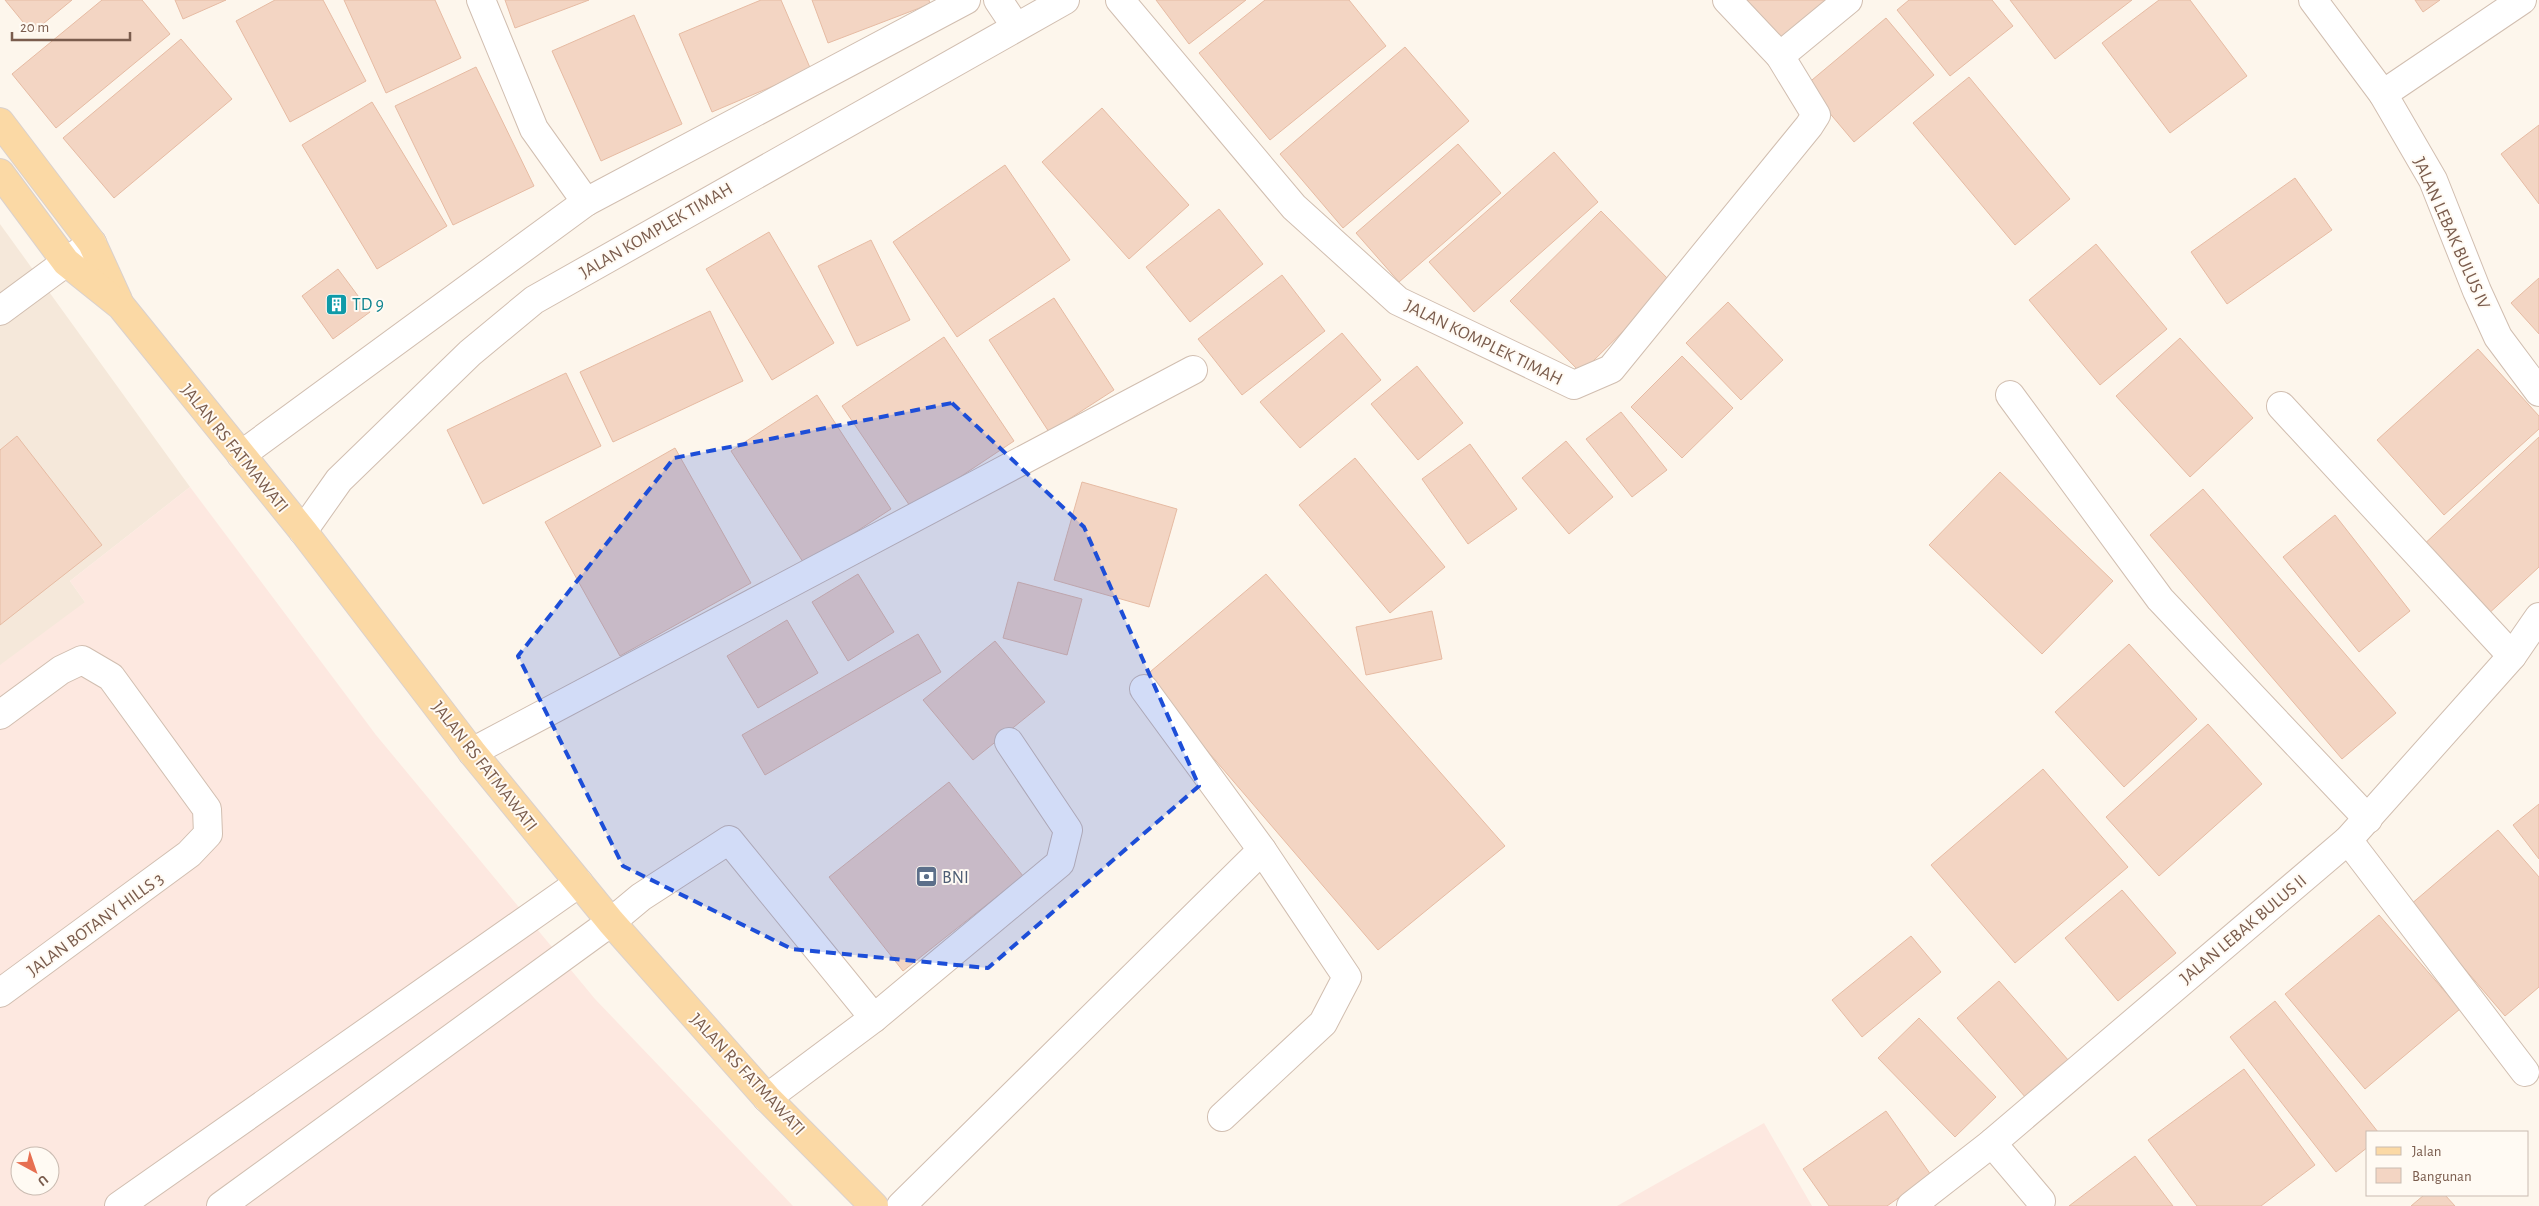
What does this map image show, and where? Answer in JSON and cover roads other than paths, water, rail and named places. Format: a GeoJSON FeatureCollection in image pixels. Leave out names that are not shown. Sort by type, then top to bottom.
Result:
{"type":"FeatureCollection","features":[{"type":"Feature","properties":{"kind":"main road","name":"JALAN RS FATMAWATI"},"geometry":{"type":"LineString","coordinates":[[0,122],[92,243],[121,306]]}},
{"type":"Feature","properties":{"kind":"main road","name":"JALAN RS FATMAWATI"},"geometry":{"type":"LineString","coordinates":[[0,173],[66,262],[121,306],[303,531],[472,752],[611,922],[767,1098],[874,1206]]}},
{"type":"Feature","properties":{"kind":"street"},"geometry":{"type":"LineString","coordinates":[[481,0],[534,129],[586,202]]}},
{"type":"Feature","properties":{"kind":"street"},"geometry":{"type":"LineString","coordinates":[[241,455],[586,202],[966,0]]}},
{"type":"Feature","properties":{"kind":"street"},"geometry":{"type":"LineString","coordinates":[[998,0],[1016,27]]}},
{"type":"Feature","properties":{"kind":"street","name":"JALAN KOMPLEK TIMAH"},"geometry":{"type":"LineString","coordinates":[[303,531],[339,480],[470,353],[534,300],[1065,0]]}},
{"type":"Feature","properties":{"kind":"street","name":"JALAN KOMPLEK TIMAH"},"geometry":{"type":"LineString","coordinates":[[1120,0],[1294,207],[1398,300],[1574,385],[1611,369],[1697,265],[1816,115],[1780,56],[1727,0]]}},
{"type":"Feature","properties":{"kind":"street"},"geometry":{"type":"LineString","coordinates":[[1780,56],[1848,0]]}},
{"type":"Feature","properties":{"kind":"street","name":"JALAN LEBAK BULUS IV"},"geometry":{"type":"LineString","coordinates":[[2313,0],[2383,94],[2433,180],[2477,291],[2498,337],[2539,392]]}},
{"type":"Feature","properties":{"kind":"street"},"geometry":{"type":"LineString","coordinates":[[2383,94],[2522,0]]}},
{"type":"Feature","properties":{"kind":"street"},"geometry":{"type":"LineString","coordinates":[[0,311],[92,243]]}},
{"type":"Feature","properties":{"kind":"street"},"geometry":{"type":"LineString","coordinates":[[472,752],[1193,370]]}},
{"type":"Feature","properties":{"kind":"street"},"geometry":{"type":"LineString","coordinates":[[2010,395],[2160,600],[2368,819]]}},
{"type":"Feature","properties":{"kind":"street"},"geometry":{"type":"LineString","coordinates":[[2281,406],[2512,656]]}},
{"type":"Feature","properties":{"kind":"street","name":"JALAN LEBAK BULUS II"},"geometry":{"type":"LineString","coordinates":[[1912,1206],[1992,1144],[2348,840],[2512,656],[2539,617]]}},
{"type":"Feature","properties":{"kind":"street","name":"JALAN BOTANY HILLS 3"},"geometry":{"type":"LineString","coordinates":[[0,715],[61,670],[82,660],[111,677],[207,809],[208,834],[189,854],[0,993]]}},
{"type":"Feature","properties":{"kind":"street"},"geometry":{"type":"LineString","coordinates":[[1144,689],[1262,850],[1347,978],[1323,1023],[1222,1117]]}},
{"type":"Feature","properties":{"kind":"street"},"geometry":{"type":"LineString","coordinates":[[767,1098],[874,1018],[1060,863],[1068,830],[1009,742]]}},
{"type":"Feature","properties":{"kind":"street"},"geometry":{"type":"LineString","coordinates":[[221,1206],[611,922],[641,898],[729,840],[874,1018]]}},
{"type":"Feature","properties":{"kind":"street"},"geometry":{"type":"LineString","coordinates":[[2348,840],[2525,1072]]}},
{"type":"Feature","properties":{"kind":"street"},"geometry":{"type":"LineString","coordinates":[[901,1206],[1262,850]]}},
{"type":"Feature","properties":{"kind":"street"},"geometry":{"type":"LineString","coordinates":[[119,1206],[579,883]]}},
{"type":"Feature","properties":{"kind":"street"},"geometry":{"type":"LineString","coordinates":[[1992,1144],[2041,1200]]}},
{"type":"Feature","properties":{"kind":"place","name":"TD 9"},"geometry":{"type":"Point","coordinates":[336,304]}},
{"type":"Feature","properties":{"kind":"place","name":"BNI"},"geometry":{"type":"Point","coordinates":[926,877]}}]}
